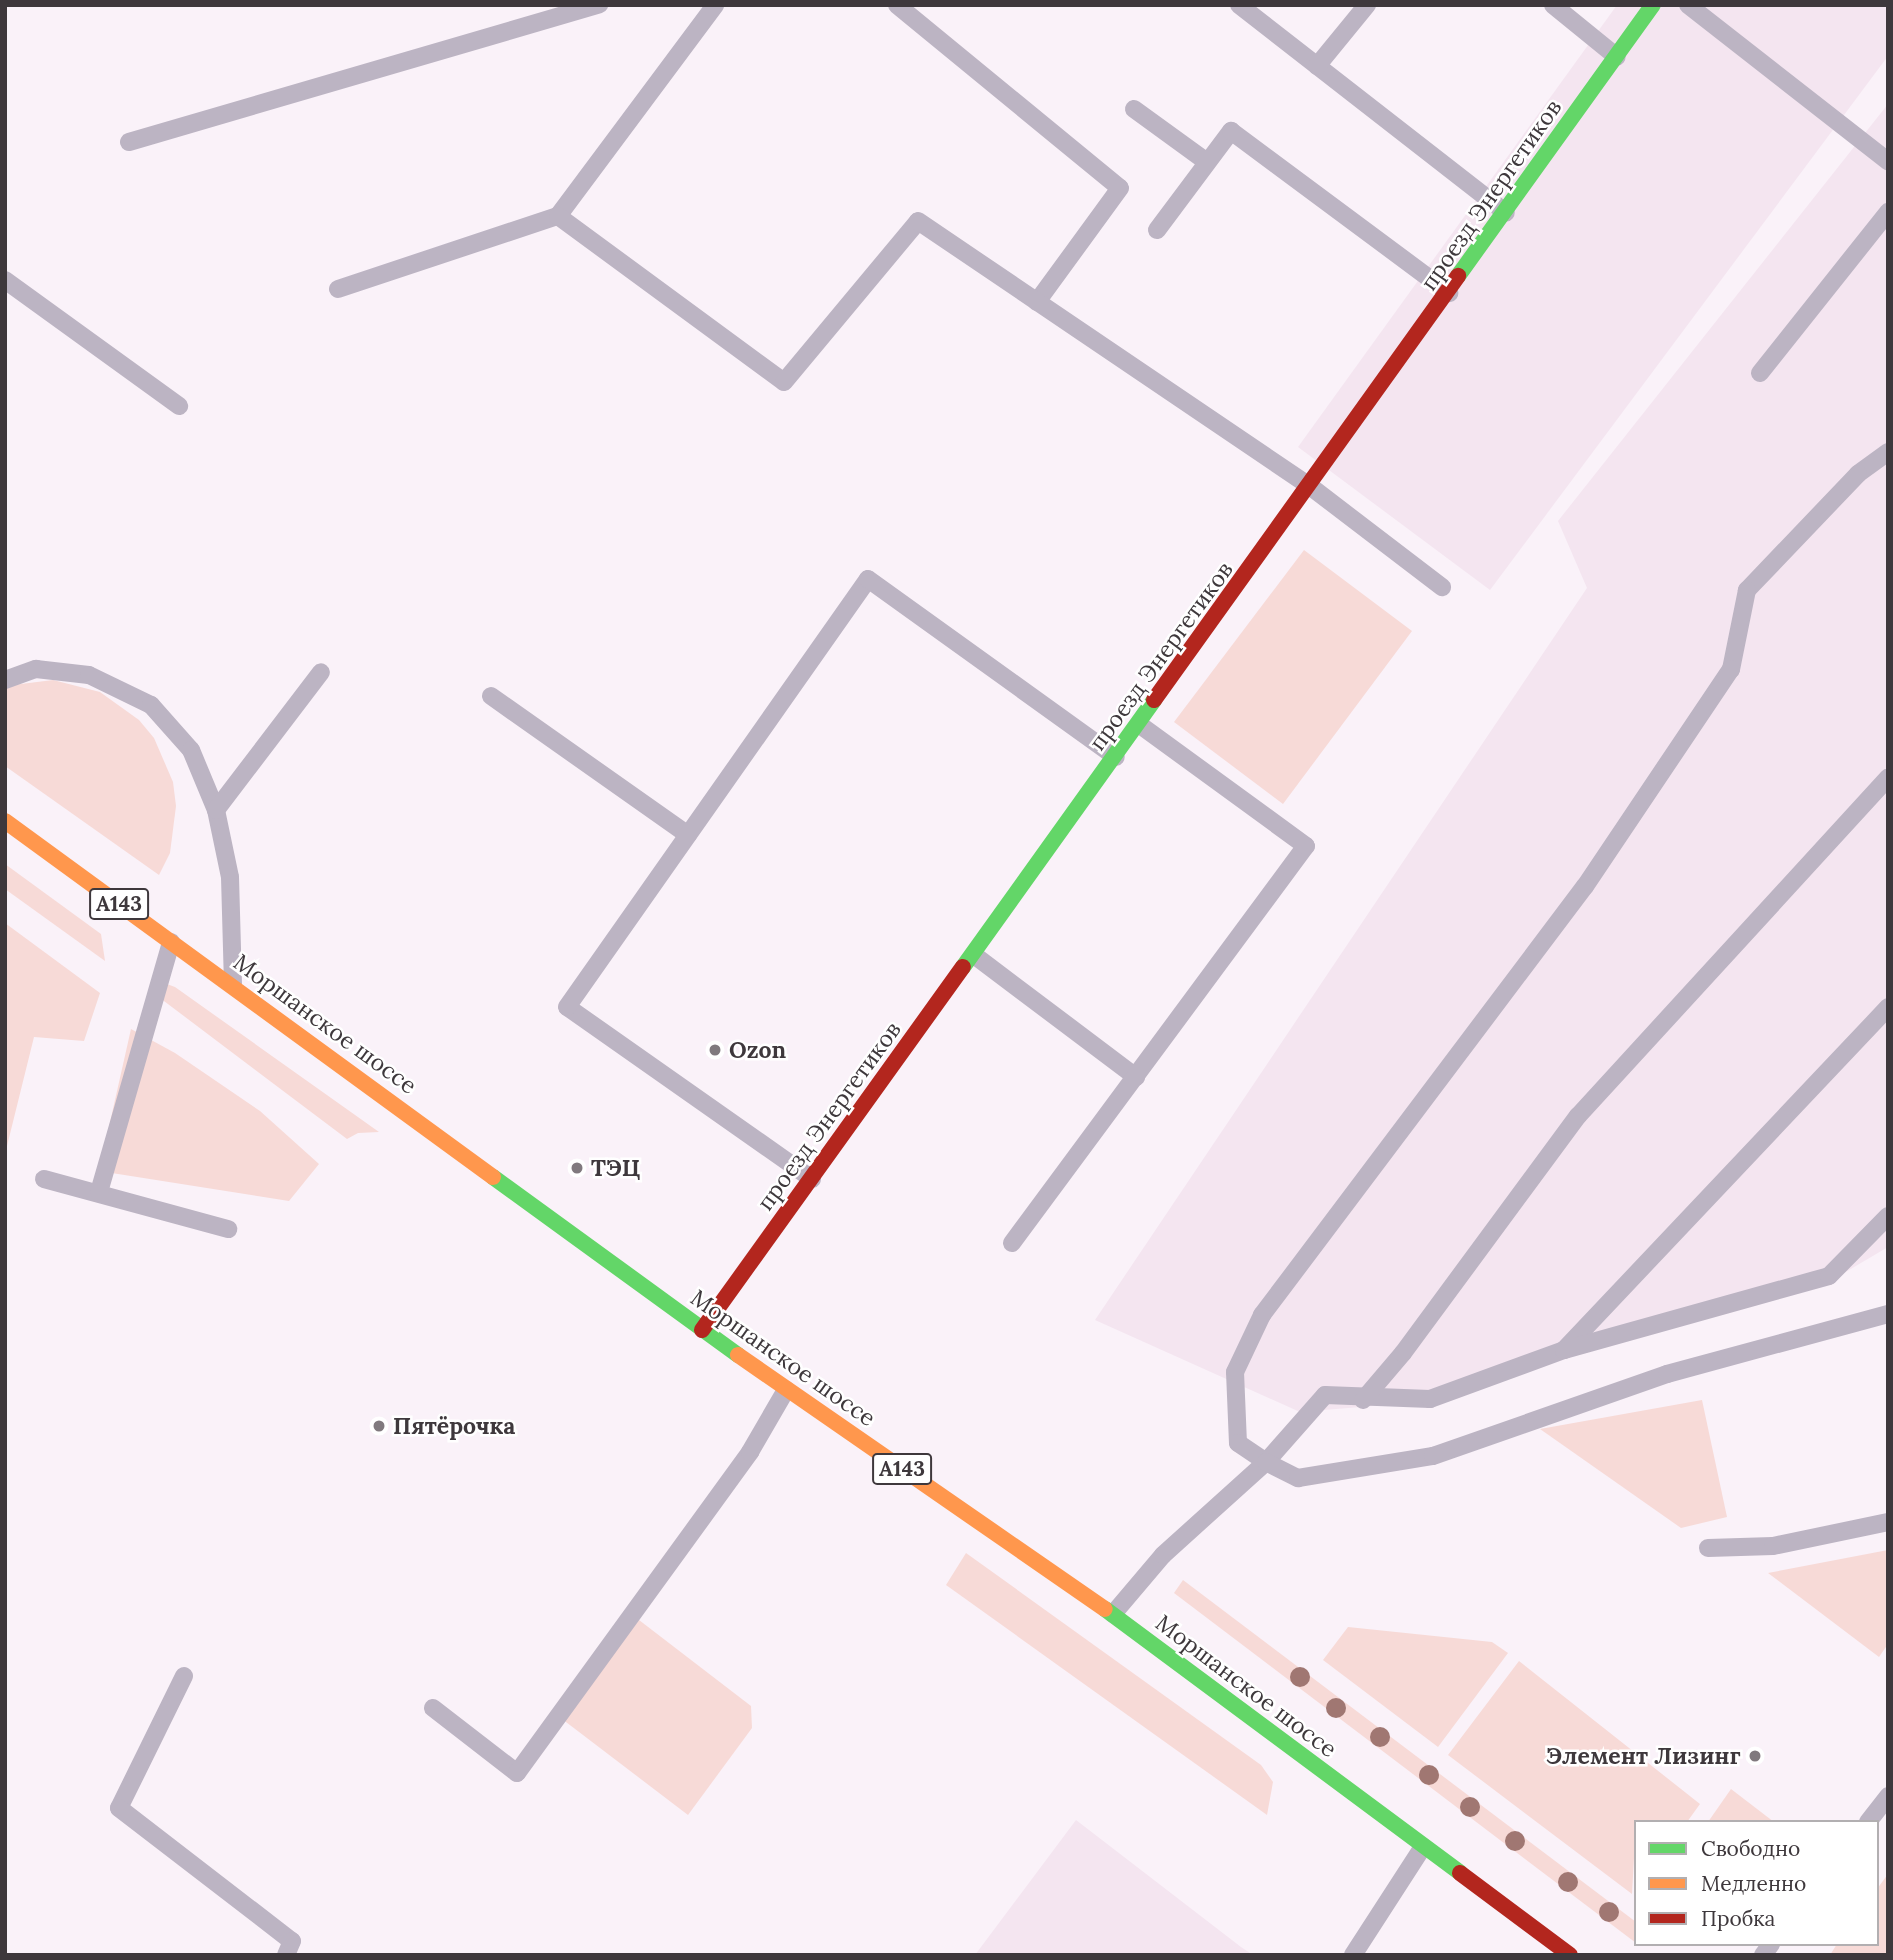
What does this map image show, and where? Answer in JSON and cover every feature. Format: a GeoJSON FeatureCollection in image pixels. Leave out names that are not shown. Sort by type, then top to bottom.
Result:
{"type":"FeatureCollection","features":[{"type":"Feature","properties":{"kind":"main road","name":"проезд Энергетиков"},"geometry":{"type":"LineString","coordinates":[[702,1331],[1311,487],[1653,5]]}},
{"type":"Feature","properties":{"kind":"main road","name":"Моршанское шоссе"},"geometry":{"type":"LineString","coordinates":[[5,821],[233,984],[702,1331],[1113,1614],[1570,1955]]}},
{"type":"Feature","properties":{"kind":"lane"},"geometry":{"type":"LineString","coordinates":[[129,142],[598,5]]}},
{"type":"Feature","properties":{"kind":"lane"},"geometry":{"type":"LineString","coordinates":[[338,289],[558,216],[715,5]]}},
{"type":"Feature","properties":{"kind":"lane"},"geometry":{"type":"LineString","coordinates":[[897,5],[1120,188],[1037,302]]}},
{"type":"Feature","properties":{"kind":"lane"},"geometry":{"type":"LineString","coordinates":[[1239,5],[1506,212]]}},
{"type":"Feature","properties":{"kind":"lane"},"geometry":{"type":"LineString","coordinates":[[1317,66],[1367,5]]}},
{"type":"Feature","properties":{"kind":"lane"},"geometry":{"type":"LineString","coordinates":[[1553,5],[1617,57]]}},
{"type":"Feature","properties":{"kind":"lane"},"geometry":{"type":"LineString","coordinates":[[1688,5],[1888,161]]}},
{"type":"Feature","properties":{"kind":"lane"},"geometry":{"type":"LineString","coordinates":[[1134,108],[1207,162]]}},
{"type":"Feature","properties":{"kind":"lane"},"geometry":{"type":"LineString","coordinates":[[1157,230],[1231,131],[1449,293]]}},
{"type":"Feature","properties":{"kind":"lane"},"geometry":{"type":"LineString","coordinates":[[1760,373],[1888,212]]}},
{"type":"Feature","properties":{"kind":"lane"},"geometry":{"type":"LineString","coordinates":[[558,216],[784,382],[918,221],[1311,487],[1442,587]]}},
{"type":"Feature","properties":{"kind":"lane"},"geometry":{"type":"LineString","coordinates":[[5,280],[179,406]]}},
{"type":"Feature","properties":{"kind":"lane"},"geometry":{"type":"LineString","coordinates":[[1888,452],[1858,474],[1747,590],[1731,669],[1585,886],[1262,1315],[1235,1372],[1238,1443],[1266,1462],[1298,1478],[1433,1455],[1667,1374],[1888,1314]]}},
{"type":"Feature","properties":{"kind":"lane"},"geometry":{"type":"LineString","coordinates":[[812,1179],[567,1007],[868,579],[1116,757]]}},
{"type":"Feature","properties":{"kind":"lane"},"geometry":{"type":"LineString","coordinates":[[5,680],[36,669],[89,675],[151,705],[191,750],[216,810],[230,877],[233,984]]}},
{"type":"Feature","properties":{"kind":"lane"},"geometry":{"type":"LineString","coordinates":[[216,810],[321,672]]}},
{"type":"Feature","properties":{"kind":"lane"},"geometry":{"type":"LineString","coordinates":[[491,695],[688,835]]}},
{"type":"Feature","properties":{"kind":"lane"},"geometry":{"type":"LineString","coordinates":[[1012,1243],[1306,846],[1140,725]]}},
{"type":"Feature","properties":{"kind":"lane"},"geometry":{"type":"LineString","coordinates":[[1363,1399],[1403,1353],[1578,1116],[1888,778]]}},
{"type":"Feature","properties":{"kind":"lane"},"geometry":{"type":"LineString","coordinates":[[99,1192],[171,942]]}},
{"type":"Feature","properties":{"kind":"lane"},"geometry":{"type":"LineString","coordinates":[[974,955],[1136,1077]]}},
{"type":"Feature","properties":{"kind":"lane"},"geometry":{"type":"LineString","coordinates":[[1564,1350],[1888,1007]]}},
{"type":"Feature","properties":{"kind":"lane"},"geometry":{"type":"LineString","coordinates":[[44,1179],[228,1229]]}},
{"type":"Feature","properties":{"kind":"lane"},"geometry":{"type":"LineString","coordinates":[[1113,1614],[1163,1555],[1266,1462],[1325,1395],[1363,1399],[1430,1399],[1564,1350],[1829,1276],[1888,1216]]}},
{"type":"Feature","properties":{"kind":"lane"},"geometry":{"type":"LineString","coordinates":[[433,1708],[517,1773],[750,1452],[786,1390]]}},
{"type":"Feature","properties":{"kind":"lane"},"geometry":{"type":"LineString","coordinates":[[1708,1548],[1773,1546],[1888,1522]]}},
{"type":"Feature","properties":{"kind":"lane"},"geometry":{"type":"LineString","coordinates":[[184,1676],[119,1808],[292,1941],[286,1955]]}},
{"type":"Feature","properties":{"kind":"lane"},"geometry":{"type":"LineString","coordinates":[[1870,1820],[1888,1796]]}},
{"type":"Feature","properties":{"kind":"lane"},"geometry":{"type":"LineString","coordinates":[[1353,1955],[1423,1847]]}},
{"type":"Feature","properties":{"kind":"shaded area"},"geometry":{"type":"Polygon","coordinates":[[[1617,5],[1888,5],[1888,56],[1490,590],[1298,447],[1617,5]]]}},
{"type":"Feature","properties":{"kind":"shaded area"},"geometry":{"type":"Polygon","coordinates":[[[1888,104],[1888,1247],[1844,1273],[1421,1402],[1300,1412],[1095,1320],[1587,588],[1558,521],[1888,104]]]}},
{"type":"Feature","properties":{"kind":"shaded area"},"geometry":{"type":"Polygon","coordinates":[[[1304,550],[1412,631],[1283,804],[1174,722],[1304,550]]]}},
{"type":"Feature","properties":{"kind":"shaded area"},"geometry":{"type":"Polygon","coordinates":[[[53,680],[100,692],[139,720],[154,738],[173,782],[176,806],[170,853],[159,875],[5,766],[5,686],[53,680]]]}},
{"type":"Feature","properties":{"kind":"shaded area"},"geometry":{"type":"Polygon","coordinates":[[[5,864],[101,934],[105,961],[5,889],[5,864]]]}},
{"type":"Feature","properties":{"kind":"shaded area"},"geometry":{"type":"Polygon","coordinates":[[[5,923],[100,993],[84,1041],[34,1037],[7,1146],[5,923]]]}},
{"type":"Feature","properties":{"kind":"shaded area"},"geometry":{"type":"Polygon","coordinates":[[[164,983],[175,987],[379,1132],[358,1133],[347,1139],[152,992],[164,983]]]}},
{"type":"Feature","properties":{"kind":"shaded area"},"geometry":{"type":"Polygon","coordinates":[[[131,1029],[175,1053],[260,1111],[319,1164],[289,1201],[99,1171],[131,1029]]]}},
{"type":"Feature","properties":{"kind":"shaded area"},"geometry":{"type":"Polygon","coordinates":[[[1702,1400],[1727,1517],[1681,1528],[1540,1429],[1702,1400]]]}},
{"type":"Feature","properties":{"kind":"shaded area"},"geometry":{"type":"Polygon","coordinates":[[[1888,1550],[1888,1644],[1879,1657],[1768,1573],[1888,1550]]]}},
{"type":"Feature","properties":{"kind":"shaded area"},"geometry":{"type":"Polygon","coordinates":[[[966,1553],[1261,1765],[1273,1782],[1267,1815],[946,1585],[966,1553]]]}},
{"type":"Feature","properties":{"kind":"shaded area"},"geometry":{"type":"Polygon","coordinates":[[[1183,1580],[1634,1920],[1634,1941],[1174,1593],[1183,1580]]]}},
{"type":"Feature","properties":{"kind":"shaded area"},"geometry":{"type":"Polygon","coordinates":[[[639,1620],[751,1706],[752,1728],[688,1815],[562,1719],[639,1620]]]}},
{"type":"Feature","properties":{"kind":"shaded area"},"geometry":{"type":"Polygon","coordinates":[[[1348,1627],[1492,1642],[1508,1653],[1438,1747],[1323,1660],[1348,1627]]]}},
{"type":"Feature","properties":{"kind":"shaded area"},"geometry":{"type":"Polygon","coordinates":[[[1519,1661],[1700,1804],[1688,1820],[1634,1820],[1632,1894],[1448,1755],[1519,1661]]]}},
{"type":"Feature","properties":{"kind":"shaded area"},"geometry":{"type":"Polygon","coordinates":[[[1731,1789],[1771,1820],[1709,1820],[1731,1789]]]}},
{"type":"Feature","properties":{"kind":"shaded area"},"geometry":{"type":"Polygon","coordinates":[[[1076,1820],[1241,1947],[1253,1955],[975,1955],[1076,1820]]]}},
{"type":"Feature","properties":{"kind":"shaded area"},"geometry":{"type":"Polygon","coordinates":[[[1888,1874],[1888,1955],[1830,1955],[1836,1946],[1879,1946],[1879,1886],[1888,1874]]]}},
{"type":"Feature","properties":{"kind":"traffic: fast"},"geometry":{"type":"LineString","coordinates":[[1458,276],[1653,5]]}},
{"type":"Feature","properties":{"kind":"traffic: fast"},"geometry":{"type":"LineString","coordinates":[[963,967],[1154,700]]}},
{"type":"Feature","properties":{"kind":"traffic: fast"},"geometry":{"type":"LineString","coordinates":[[493,1177],[738,1355]]}},
{"type":"Feature","properties":{"kind":"traffic: fast"},"geometry":{"type":"LineString","coordinates":[[1105,1609],[1460,1873]]}},
{"type":"Feature","properties":{"kind":"traffic: slow"},"geometry":{"type":"LineString","coordinates":[[5,821],[493,1177]]}},
{"type":"Feature","properties":{"kind":"traffic: slow"},"geometry":{"type":"LineString","coordinates":[[738,1355],[1105,1609]]}},
{"type":"Feature","properties":{"kind":"traffic: jam"},"geometry":{"type":"LineString","coordinates":[[1154,700],[1458,276]]}},
{"type":"Feature","properties":{"kind":"traffic: jam"},"geometry":{"type":"LineString","coordinates":[[702,1330],[963,967]]}},
{"type":"Feature","properties":{"kind":"traffic: jam"},"geometry":{"type":"LineString","coordinates":[[1460,1873],[1570,1955]]}},
{"type":"Feature","properties":{"kind":"place","name":"Ozon"},"geometry":{"type":"Point","coordinates":[715,1050]}},
{"type":"Feature","properties":{"kind":"place","name":"ТЭЦ"},"geometry":{"type":"Point","coordinates":[577,1168]}},
{"type":"Feature","properties":{"kind":"place","name":"Пятёрочка"},"geometry":{"type":"Point","coordinates":[379,1426]}},
{"type":"Feature","properties":{"kind":"place","name":"Элемент Лизинг"},"geometry":{"type":"Point","coordinates":[1755,1756]}}]}
